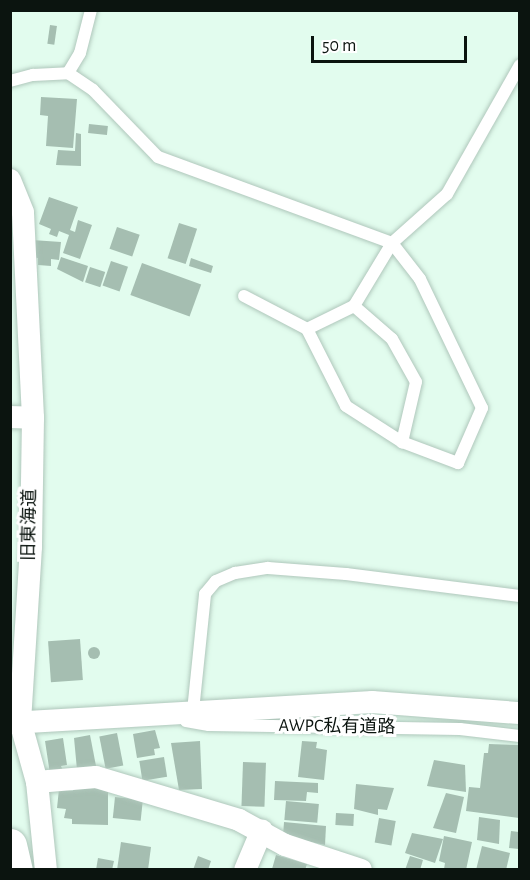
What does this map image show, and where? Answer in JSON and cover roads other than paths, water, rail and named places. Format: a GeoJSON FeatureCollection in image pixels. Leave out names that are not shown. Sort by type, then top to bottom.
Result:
{"type":"FeatureCollection","features":[{"type":"Feature","properties":{"kind":"highway"},"geometry":{"type":"LineString","coordinates":[[10,845],[16,870]]}},
{"type":"Feature","properties":{"kind":"street","name":"旧東海道"},"geometry":{"type":"LineString","coordinates":[[10,180],[23,213],[22,417],[31,547],[15,722],[37,782],[46,870]]}},
{"type":"Feature","properties":{"kind":"street"},"geometry":{"type":"LineString","coordinates":[[15,722],[372,702],[519,713]]}},
{"type":"Feature","properties":{"kind":"street"},"geometry":{"type":"LineString","coordinates":[[37,782],[96,777],[262,830],[285,845],[361,870]]}},
{"type":"Feature","properties":{"kind":"street"},"geometry":{"type":"LineString","coordinates":[[245,870],[262,830]]}},
{"type":"Feature","properties":{"kind":"lane"},"geometry":{"type":"LineString","coordinates":[[68,73],[80,53],[91,10]]}},
{"type":"Feature","properties":{"kind":"lane"},"geometry":{"type":"LineString","coordinates":[[308,329],[354,306],[392,243],[447,194],[519,65]]}},
{"type":"Feature","properties":{"kind":"lane"},"geometry":{"type":"LineString","coordinates":[[10,81],[33,75],[68,73],[93,90],[158,157],[392,243],[420,279],[483,408],[458,463],[402,442],[346,405],[308,329],[244,296]]}},
{"type":"Feature","properties":{"kind":"lane"},"geometry":{"type":"LineString","coordinates":[[354,306],[392,339],[417,382],[402,442]]}},
{"type":"Feature","properties":{"kind":"lane"},"geometry":{"type":"LineString","coordinates":[[193,711],[205,594],[216,581],[235,573],[268,568],[346,574],[519,596]]}},
{"type":"Feature","properties":{"kind":"lane","name":"AWPC私有道路"},"geometry":{"type":"LineString","coordinates":[[155,715],[209,725],[460,729],[519,736]]}}]}
